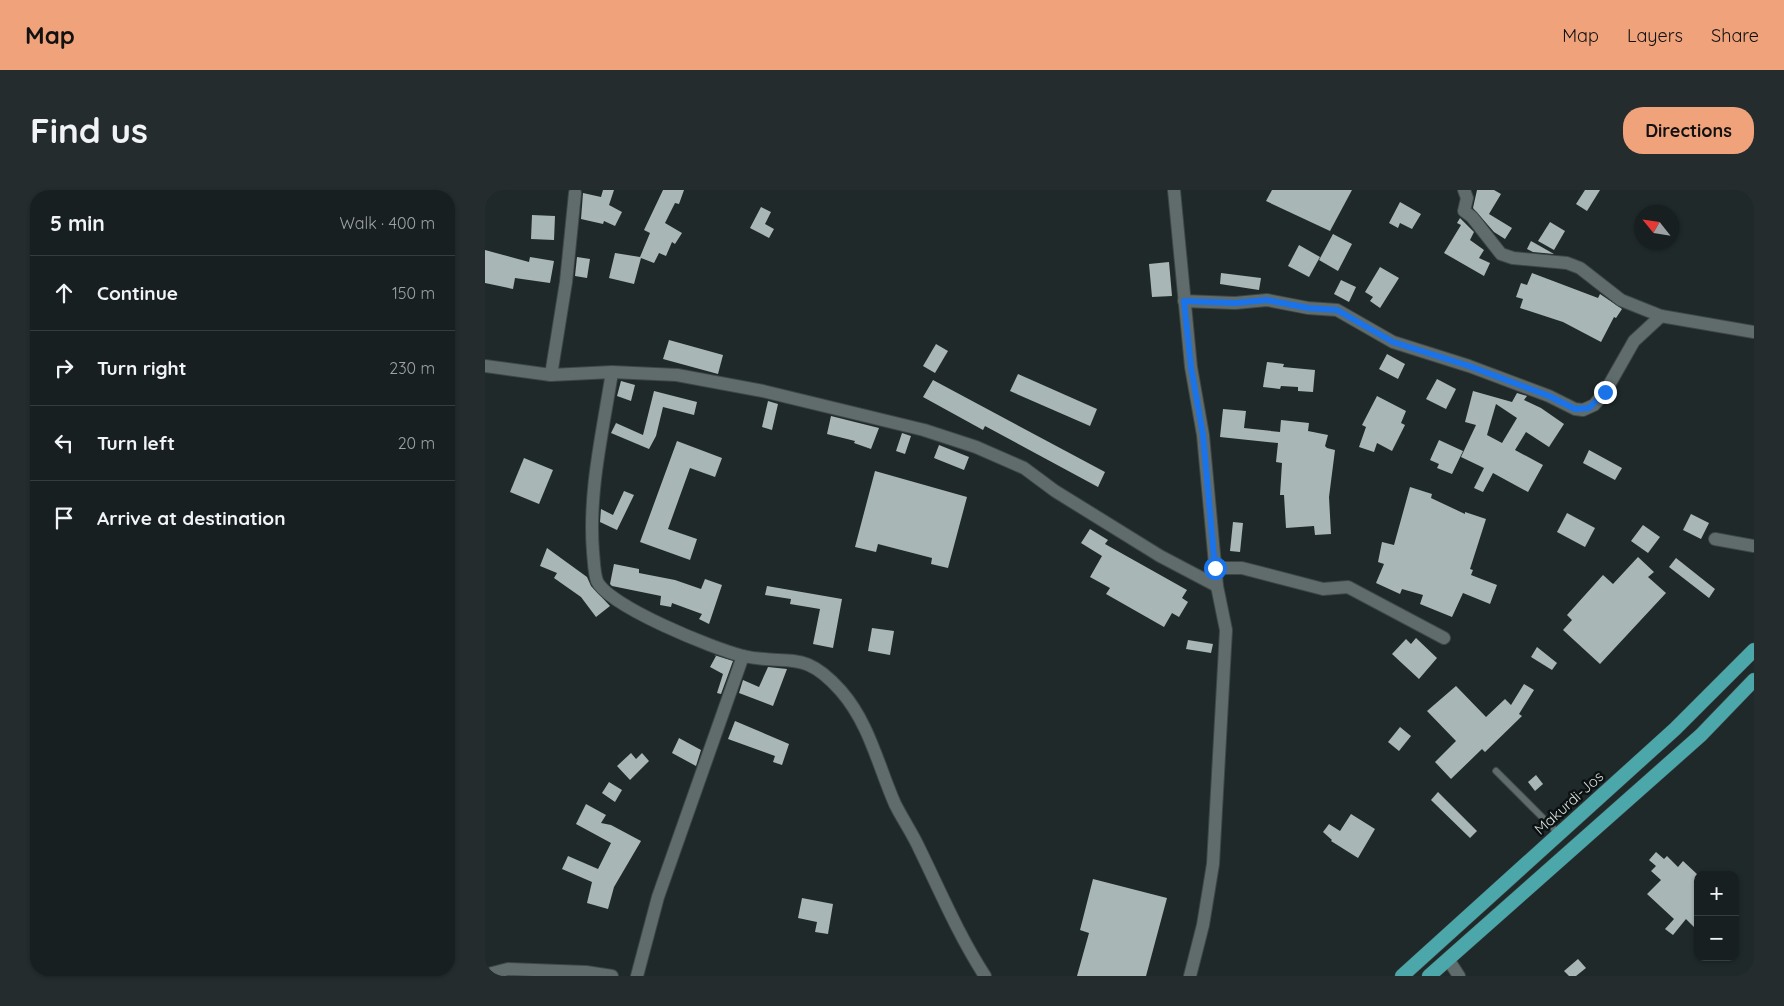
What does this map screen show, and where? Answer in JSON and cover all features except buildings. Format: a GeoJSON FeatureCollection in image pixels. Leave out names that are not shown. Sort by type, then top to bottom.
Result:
{"type":"FeatureCollection","features":[{"type":"Feature","properties":{"kind":"highway","name":"Makurdi-Jos"},"geometry":{"type":"LineString","coordinates":[[1402,976],[1675,729],[1754,650]]}},
{"type":"Feature","properties":{"kind":"highway"},"geometry":{"type":"LineString","coordinates":[[1429,976],[1701,735],[1754,680]]}},
{"type":"Feature","properties":{"kind":"street"},"geometry":{"type":"LineString","coordinates":[[1173,190],[1191,367],[1203,435],[1217,586],[1226,630],[1213,864],[1203,925],[1190,976]]}},
{"type":"Feature","properties":{"kind":"street"},"geometry":{"type":"LineString","coordinates":[[1464,190],[1467,198],[1463,211],[1472,217],[1501,254],[1513,258],[1567,263],[1580,268],[1621,300],[1661,316],[1754,332]]}},
{"type":"Feature","properties":{"kind":"street"},"geometry":{"type":"LineString","coordinates":[[551,375],[566,282],[575,193]]}},
{"type":"Feature","properties":{"kind":"street"},"geometry":{"type":"LineString","coordinates":[[1184,301],[1235,303],[1267,300],[1308,308],[1337,310],[1393,342],[1469,366],[1549,396],[1575,409],[1583,410],[1594,405],[1605,392],[1634,341],[1661,316]]}},
{"type":"Feature","properties":{"kind":"street"},"geometry":{"type":"LineString","coordinates":[[485,366],[551,375],[612,372],[677,375],[763,390],[924,430],[976,447],[1024,468],[1055,490],[1160,556],[1217,586]]}},
{"type":"Feature","properties":{"kind":"street"},"geometry":{"type":"LineString","coordinates":[[612,372],[592,498],[592,539],[597,581],[609,596],[659,622],[743,656],[804,662],[829,678],[853,706],[863,722],[896,805],[919,848],[963,943],[985,976]]}},
{"type":"Feature","properties":{"kind":"street"},"geometry":{"type":"LineString","coordinates":[[1715,539],[1754,546]]}},
{"type":"Feature","properties":{"kind":"street"},"geometry":{"type":"LineString","coordinates":[[1215,568],[1242,568],[1323,589],[1348,587],[1444,638]]}},
{"type":"Feature","properties":{"kind":"street"},"geometry":{"type":"LineString","coordinates":[[637,976],[658,897],[743,656]]}},
{"type":"Feature","properties":{"kind":"street"},"geometry":{"type":"LineString","coordinates":[[1448,960],[1459,976]]}},
{"type":"Feature","properties":{"kind":"street"},"geometry":{"type":"LineString","coordinates":[[485,975],[508,969],[586,972],[612,976]]}},
{"type":"Feature","properties":{"kind":"lane"},"geometry":{"type":"LineString","coordinates":[[1496,771],[1559,834]]}},
{"type":"Feature","properties":{"kind":"route"},"geometry":{"type":"LineString","coordinates":[[1215,568],[1203,435],[1191,367],[1184,301],[1202,300],[1235,303],[1267,300],[1308,308],[1330,308],[1345,314],[1372,332],[1393,342],[1469,366],[1549,396],[1575,409],[1583,410],[1589,408],[1605,392]]}}]}
